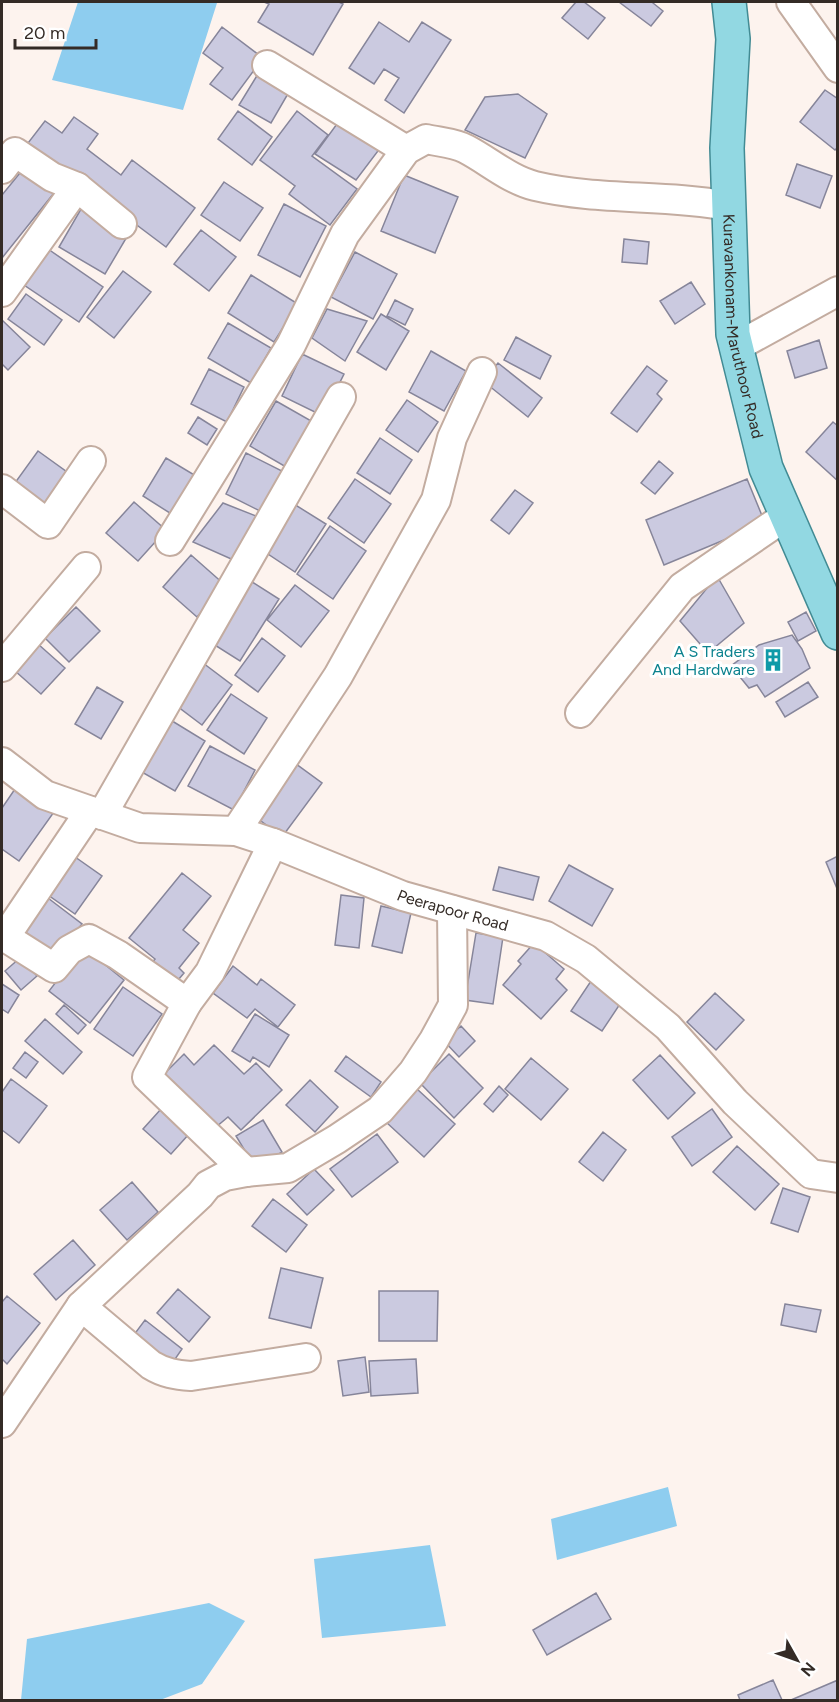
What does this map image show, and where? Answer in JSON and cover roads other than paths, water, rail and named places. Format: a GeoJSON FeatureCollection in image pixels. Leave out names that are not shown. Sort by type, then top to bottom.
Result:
{"type":"FeatureCollection","features":[{"type":"Feature","properties":{"kind":"main road","name":"Kuravankonam-Maruthoor Road"},"geometry":{"type":"LineString","coordinates":[[729,2],[733,39],[727,148],[733,334],[766,468],[837,633]]}},
{"type":"Feature","properties":{"kind":"street"},"geometry":{"type":"LineString","coordinates":[[791,2],[834,54]]}},
{"type":"Feature","properties":{"kind":"street"},"geometry":{"type":"LineString","coordinates":[[267,65],[406,150]]}},
{"type":"Feature","properties":{"kind":"street"},"geometry":{"type":"LineString","coordinates":[[170,541],[291,345],[345,234],[406,150],[426,139],[464,148],[498,169],[533,186],[603,196],[699,200],[728,206]]}},
{"type":"Feature","properties":{"kind":"street"},"geometry":{"type":"LineString","coordinates":[[2,169],[15,152],[52,177],[77,187],[122,224]]}},
{"type":"Feature","properties":{"kind":"street"},"geometry":{"type":"LineString","coordinates":[[2,292],[77,187]]}},
{"type":"Feature","properties":{"kind":"street"},"geometry":{"type":"LineString","coordinates":[[736,347],[837,291]]}},
{"type":"Feature","properties":{"kind":"street"},"geometry":{"type":"LineString","coordinates":[[236,831],[338,676],[436,500],[453,438],[482,372]]}},
{"type":"Feature","properties":{"kind":"street"},"geometry":{"type":"LineString","coordinates":[[187,1003],[118,955],[89,939],[69,950],[54,968],[5,937],[96,813],[341,397]]}},
{"type":"Feature","properties":{"kind":"street"},"geometry":{"type":"LineString","coordinates":[[2,489],[48,524],[91,461]]}},
{"type":"Feature","properties":{"kind":"street"},"geometry":{"type":"LineString","coordinates":[[580,712],[682,587],[786,516]]}},
{"type":"Feature","properties":{"kind":"street"},"geometry":{"type":"LineString","coordinates":[[2,667],[86,567]]}},
{"type":"Feature","properties":{"kind":"street","name":"Peerapoor Road"},"geometry":{"type":"LineString","coordinates":[[2,762],[45,795],[140,828],[236,831],[273,843],[403,897],[546,936],[586,959],[668,1026],[735,1102],[811,1174],[837,1178]]}},
{"type":"Feature","properties":{"kind":"street"},"geometry":{"type":"LineString","coordinates":[[246,1172],[147,1077],[187,1003],[210,972],[273,843]]}},
{"type":"Feature","properties":{"kind":"street"},"geometry":{"type":"LineString","coordinates":[[2,1423],[81,1305],[208,1185],[225,1176],[288,1168],[380,1110],[413,1072],[453,1005],[452,910]]}},
{"type":"Feature","properties":{"kind":"street"},"geometry":{"type":"LineString","coordinates":[[81,1305],[162,1372],[191,1376],[306,1358]]}},
{"type":"Feature","properties":{"kind":"water"},"geometry":{"type":"Polygon","coordinates":[[[78,2],[217,3],[183,110],[52,80],[78,2]]]}},
{"type":"Feature","properties":{"kind":"water"},"geometry":{"type":"Polygon","coordinates":[[[668,1487],[677,1526],[557,1560],[551,1519],[668,1487]]]}},
{"type":"Feature","properties":{"kind":"water"},"geometry":{"type":"Polygon","coordinates":[[[430,1545],[446,1626],[322,1638],[314,1559],[430,1545]]]}},
{"type":"Feature","properties":{"kind":"water"},"geometry":{"type":"Polygon","coordinates":[[[209,1603],[245,1621],[202,1684],[160,1700],[21,1700],[27,1639],[209,1603]]]}},
{"type":"Feature","properties":{"kind":"place","name":"A S Traders And Hardware"},"geometry":{"type":"Point","coordinates":[773,660]}}]}
